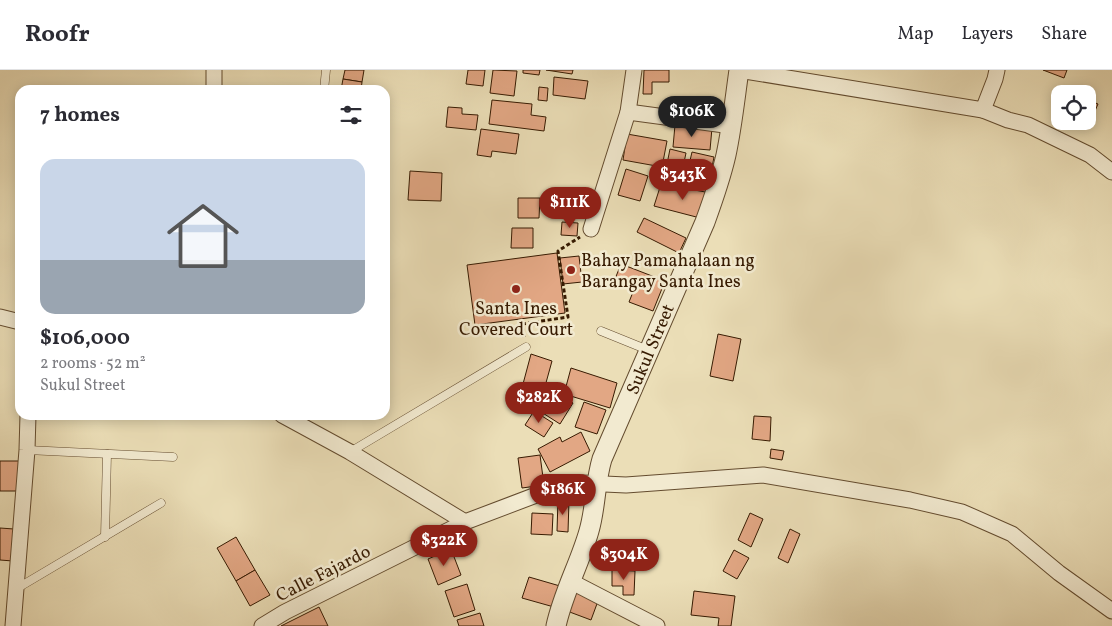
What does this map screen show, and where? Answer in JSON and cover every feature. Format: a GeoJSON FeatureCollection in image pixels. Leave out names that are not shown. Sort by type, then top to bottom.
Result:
{"type":"FeatureCollection","features":[{"type":"Feature","properties":{"kind":"street"},"geometry":{"type":"LineString","coordinates":[[214,70],[214,85]]}},
{"type":"Feature","properties":{"kind":"street"},"geometry":{"type":"LineString","coordinates":[[591,229],[628,112],[634,70]]}},
{"type":"Feature","properties":{"kind":"street"},"geometry":{"type":"LineString","coordinates":[[739,70],[983,110],[1008,120],[1028,125],[1090,155],[1112,172]]}},
{"type":"Feature","properties":{"kind":"street","name":"Sukul Street"},"geometry":{"type":"LineString","coordinates":[[556,626],[591,524],[602,458],[706,222],[726,156],[739,70]]}},
{"type":"Feature","properties":{"kind":"street"},"geometry":{"type":"LineString","coordinates":[[983,110],[996,79],[997,70]]}},
{"type":"Feature","properties":{"kind":"street"},"geometry":{"type":"LineString","coordinates":[[628,112],[732,126]]}},
{"type":"Feature","properties":{"kind":"street"},"geometry":{"type":"LineString","coordinates":[[0,317],[15,321]]}},
{"type":"Feature","properties":{"kind":"street"},"geometry":{"type":"LineString","coordinates":[[13,626],[28,420]]}},
{"type":"Feature","properties":{"kind":"street"},"geometry":{"type":"LineString","coordinates":[[291,420],[350,452],[465,522]]}},
{"type":"Feature","properties":{"kind":"street","name":"Calle Fajardo"},"geometry":{"type":"LineString","coordinates":[[262,626],[284,612],[465,522],[552,489],[570,484],[626,485],[763,475],[910,500],[962,512],[1012,534],[1059,573],[1112,611]]}},
{"type":"Feature","properties":{"kind":"street"},"geometry":{"type":"LineString","coordinates":[[570,581],[657,626]]}},
{"type":"Feature","properties":{"kind":"lane"},"geometry":{"type":"LineString","coordinates":[[324,85],[326,70]]}},
{"type":"Feature","properties":{"kind":"lane"},"geometry":{"type":"LineString","coordinates":[[601,331],[650,351]]}},
{"type":"Feature","properties":{"kind":"lane"},"geometry":{"type":"LineString","coordinates":[[350,452],[526,347]]}},
{"type":"Feature","properties":{"kind":"lane"},"geometry":{"type":"LineString","coordinates":[[27,450],[173,457]]}},
{"type":"Feature","properties":{"kind":"lane"},"geometry":{"type":"LineString","coordinates":[[105,537],[107,454]]}},
{"type":"Feature","properties":{"kind":"lane"},"geometry":{"type":"LineString","coordinates":[[16,589],[161,503]]}},
{"type":"Feature","properties":{"kind":"path"},"geometry":{"type":"LineString","coordinates":[[526,347],[522,324],[568,317],[558,251],[591,229]]}},
{"type":"Feature","properties":{"kind":"building"},"geometry":{"type":"Polygon","coordinates":[[[345,70],[364,70],[362,82],[343,79],[345,70]]]}},
{"type":"Feature","properties":{"kind":"building"},"geometry":{"type":"Polygon","coordinates":[[[468,70],[485,70],[483,86],[466,84],[468,70]]]}},
{"type":"Feature","properties":{"kind":"building"},"geometry":{"type":"Polygon","coordinates":[[[493,70],[517,71],[514,96],[490,93],[493,70]]]}},
{"type":"Feature","properties":{"kind":"building"},"geometry":{"type":"Polygon","coordinates":[[[523,70],[540,70],[539,75],[523,73],[523,70]]]}},
{"type":"Feature","properties":{"kind":"building"},"geometry":{"type":"Polygon","coordinates":[[[546,70],[573,70],[572,74],[546,70]]]}},
{"type":"Feature","properties":{"kind":"building"},"geometry":{"type":"Polygon","coordinates":[[[644,70],[669,70],[669,82],[652,82],[652,94],[643,94],[644,70]]]}},
{"type":"Feature","properties":{"kind":"building"},"geometry":{"type":"Polygon","coordinates":[[[1043,70],[1067,70],[1064,78],[1043,70]]]}},
{"type":"Feature","properties":{"kind":"building"},"geometry":{"type":"Polygon","coordinates":[[[554,77],[588,81],[585,99],[553,95],[554,77]]]}},
{"type":"Feature","properties":{"kind":"building"},"geometry":{"type":"Polygon","coordinates":[[[343,79],[362,82],[362,85],[342,85],[343,79]]]}},
{"type":"Feature","properties":{"kind":"building"},"geometry":{"type":"Polygon","coordinates":[[[539,87],[548,88],[547,101],[538,100],[539,87]]]}},
{"type":"Feature","properties":{"kind":"building"},"geometry":{"type":"Polygon","coordinates":[[[492,100],[532,104],[531,115],[546,117],[544,131],[489,124],[492,100]]]}},
{"type":"Feature","properties":{"kind":"building"},"geometry":{"type":"Polygon","coordinates":[[[448,107],[462,108],[462,114],[478,115],[476,130],[446,127],[448,107]]]}},
{"type":"Feature","properties":{"kind":"building"},"geometry":{"type":"Polygon","coordinates":[[[675,125],[712,128],[710,150],[673,147],[675,125]]]}},
{"type":"Feature","properties":{"kind":"building"},"geometry":{"type":"Polygon","coordinates":[[[481,129],[519,134],[516,154],[492,151],[491,157],[477,155],[481,129]]]}},
{"type":"Feature","properties":{"kind":"building"},"geometry":{"type":"Polygon","coordinates":[[[627,134],[667,141],[662,167],[623,160],[627,134]]]}},
{"type":"Feature","properties":{"kind":"building"},"geometry":{"type":"Polygon","coordinates":[[[670,149],[686,153],[683,167],[690,169],[687,184],[664,179],[670,149]]]}},
{"type":"Feature","properties":{"kind":"building"},"geometry":{"type":"Polygon","coordinates":[[[692,152],[714,157],[709,183],[695,180],[698,166],[689,165],[692,152]]]}},
{"type":"Feature","properties":{"kind":"building"},"geometry":{"type":"Polygon","coordinates":[[[626,169],[648,176],[640,201],[618,195],[626,169]]]}},
{"type":"Feature","properties":{"kind":"building"},"geometry":{"type":"Polygon","coordinates":[[[410,171],[442,173],[441,201],[408,200],[410,171]]]}},
{"type":"Feature","properties":{"kind":"building"},"geometry":{"type":"Polygon","coordinates":[[[661,184],[711,193],[704,219],[654,206],[661,184]]]}},
{"type":"Feature","properties":{"kind":"building"},"geometry":{"type":"Polygon","coordinates":[[[518,198],[540,198],[539,218],[518,218],[518,198]]]}},
{"type":"Feature","properties":{"kind":"building"},"geometry":{"type":"Polygon","coordinates":[[[644,218],[686,238],[679,253],[637,232],[644,218]]]}},
{"type":"Feature","properties":{"kind":"building"},"geometry":{"type":"Polygon","coordinates":[[[562,222],[578,223],[577,236],[561,235],[562,222]]]}},
{"type":"Feature","properties":{"kind":"building"},"geometry":{"type":"Polygon","coordinates":[[[512,228],[533,228],[533,248],[511,248],[512,228]]]}},
{"type":"Feature","properties":{"kind":"building","name":"Santa Ines Covered Court"},"geometry":{"type":"Polygon","coordinates":[[[557,253],[565,313],[475,325],[467,265],[557,253]]]}},
{"type":"Feature","properties":{"kind":"building","name":"Bahay Pamahalaan ng Barangay Santa Ines"},"geometry":{"type":"Polygon","coordinates":[[[579,256],[582,282],[563,284],[560,258],[579,256]]]}},
{"type":"Feature","properties":{"kind":"building"},"geometry":{"type":"Polygon","coordinates":[[[621,264],[665,281],[653,311],[629,302],[635,287],[615,279],[621,264]]]}},
{"type":"Feature","properties":{"kind":"building"},"geometry":{"type":"Polygon","coordinates":[[[718,334],[741,339],[733,381],[710,376],[718,334]]]}},
{"type":"Feature","properties":{"kind":"building"},"geometry":{"type":"Polygon","coordinates":[[[531,354],[552,361],[544,390],[523,384],[531,354]]]}},
{"type":"Feature","properties":{"kind":"building"},"geometry":{"type":"Polygon","coordinates":[[[571,368],[617,383],[610,408],[564,394],[571,368]]]}},
{"type":"Feature","properties":{"kind":"building"},"geometry":{"type":"Polygon","coordinates":[[[551,388],[573,403],[560,424],[538,410],[551,388]]]}},
{"type":"Feature","properties":{"kind":"building"},"geometry":{"type":"Polygon","coordinates":[[[584,402],[606,410],[597,434],[575,427],[584,402]]]}},
{"type":"Feature","properties":{"kind":"building"},"geometry":{"type":"Polygon","coordinates":[[[534,411],[553,423],[544,437],[525,425],[534,411]]]}},
{"type":"Feature","properties":{"kind":"building"},"geometry":{"type":"Polygon","coordinates":[[[754,416],[771,417],[770,441],[752,439],[754,416]]]}},
{"type":"Feature","properties":{"kind":"building"},"geometry":{"type":"Polygon","coordinates":[[[581,432],[590,451],[550,472],[538,449],[560,437],[562,442],[581,432]]]}},
{"type":"Feature","properties":{"kind":"building"},"geometry":{"type":"Polygon","coordinates":[[[771,449],[784,451],[782,460],[770,458],[771,449]]]}},
{"type":"Feature","properties":{"kind":"building"},"geometry":{"type":"Polygon","coordinates":[[[540,455],[544,485],[522,488],[518,458],[540,455]]]}},
{"type":"Feature","properties":{"kind":"building"},"geometry":{"type":"Polygon","coordinates":[[[0,461],[20,461],[19,491],[0,491],[0,461]]]}},
{"type":"Feature","properties":{"kind":"building"},"geometry":{"type":"Polygon","coordinates":[[[558,499],[569,500],[568,532],[557,531],[558,499]]]}},
{"type":"Feature","properties":{"kind":"building"},"geometry":{"type":"Polygon","coordinates":[[[532,513],[553,514],[552,535],[531,534],[532,513]]]}},
{"type":"Feature","properties":{"kind":"building"},"geometry":{"type":"Polygon","coordinates":[[[750,513],[763,519],[751,547],[738,540],[750,513]]]}},
{"type":"Feature","properties":{"kind":"building"},"geometry":{"type":"Polygon","coordinates":[[[0,528],[14,529],[13,561],[0,560],[0,528]]]}},
{"type":"Feature","properties":{"kind":"building"},"geometry":{"type":"Polygon","coordinates":[[[790,529],[800,534],[788,563],[778,558],[790,529]]]}},
{"type":"Feature","properties":{"kind":"building"},"geometry":{"type":"Polygon","coordinates":[[[236,537],[255,570],[236,581],[217,548],[236,537]]]}},
{"type":"Feature","properties":{"kind":"building"},"geometry":{"type":"Polygon","coordinates":[[[618,540],[635,540],[635,561],[608,561],[608,545],[618,546],[618,540]]]}},
{"type":"Feature","properties":{"kind":"building"},"geometry":{"type":"Polygon","coordinates":[[[451,549],[461,575],[438,585],[428,559],[451,549]]]}},
{"type":"Feature","properties":{"kind":"building"},"geometry":{"type":"Polygon","coordinates":[[[734,550],[749,558],[737,579],[723,571],[734,550]]]}},
{"type":"Feature","properties":{"kind":"building"},"geometry":{"type":"Polygon","coordinates":[[[255,570],[270,595],[250,606],[236,581],[255,570]]]}},
{"type":"Feature","properties":{"kind":"building"},"geometry":{"type":"Polygon","coordinates":[[[612,570],[635,571],[634,595],[623,595],[623,586],[612,586],[612,570]]]}},
{"type":"Feature","properties":{"kind":"building"},"geometry":{"type":"Polygon","coordinates":[[[529,577],[560,586],[554,607],[522,598],[529,577]]]}},
{"type":"Feature","properties":{"kind":"building"},"geometry":{"type":"Polygon","coordinates":[[[467,584],[475,610],[454,617],[445,591],[467,584]]]}},
{"type":"Feature","properties":{"kind":"building"},"geometry":{"type":"Polygon","coordinates":[[[575,591],[598,601],[591,620],[567,611],[575,591]]]}},
{"type":"Feature","properties":{"kind":"building"},"geometry":{"type":"Polygon","coordinates":[[[694,591],[735,596],[731,626],[718,626],[719,618],[691,615],[694,591]]]}},
{"type":"Feature","properties":{"kind":"building"},"geometry":{"type":"Polygon","coordinates":[[[319,607],[328,626],[281,626],[319,607]]]}},
{"type":"Feature","properties":{"kind":"building"},"geometry":{"type":"Polygon","coordinates":[[[480,613],[484,626],[459,626],[457,620],[480,613]]]}},
{"type":"Feature","properties":{"kind":"place","name":"Bahay Pamahalaan ng Barangay Santa Ines"},"geometry":{"type":"Point","coordinates":[571,270]}},
{"type":"Feature","properties":{"kind":"place","name":"Santa Ines Covered Court"},"geometry":{"type":"Point","coordinates":[516,289]}}]}
